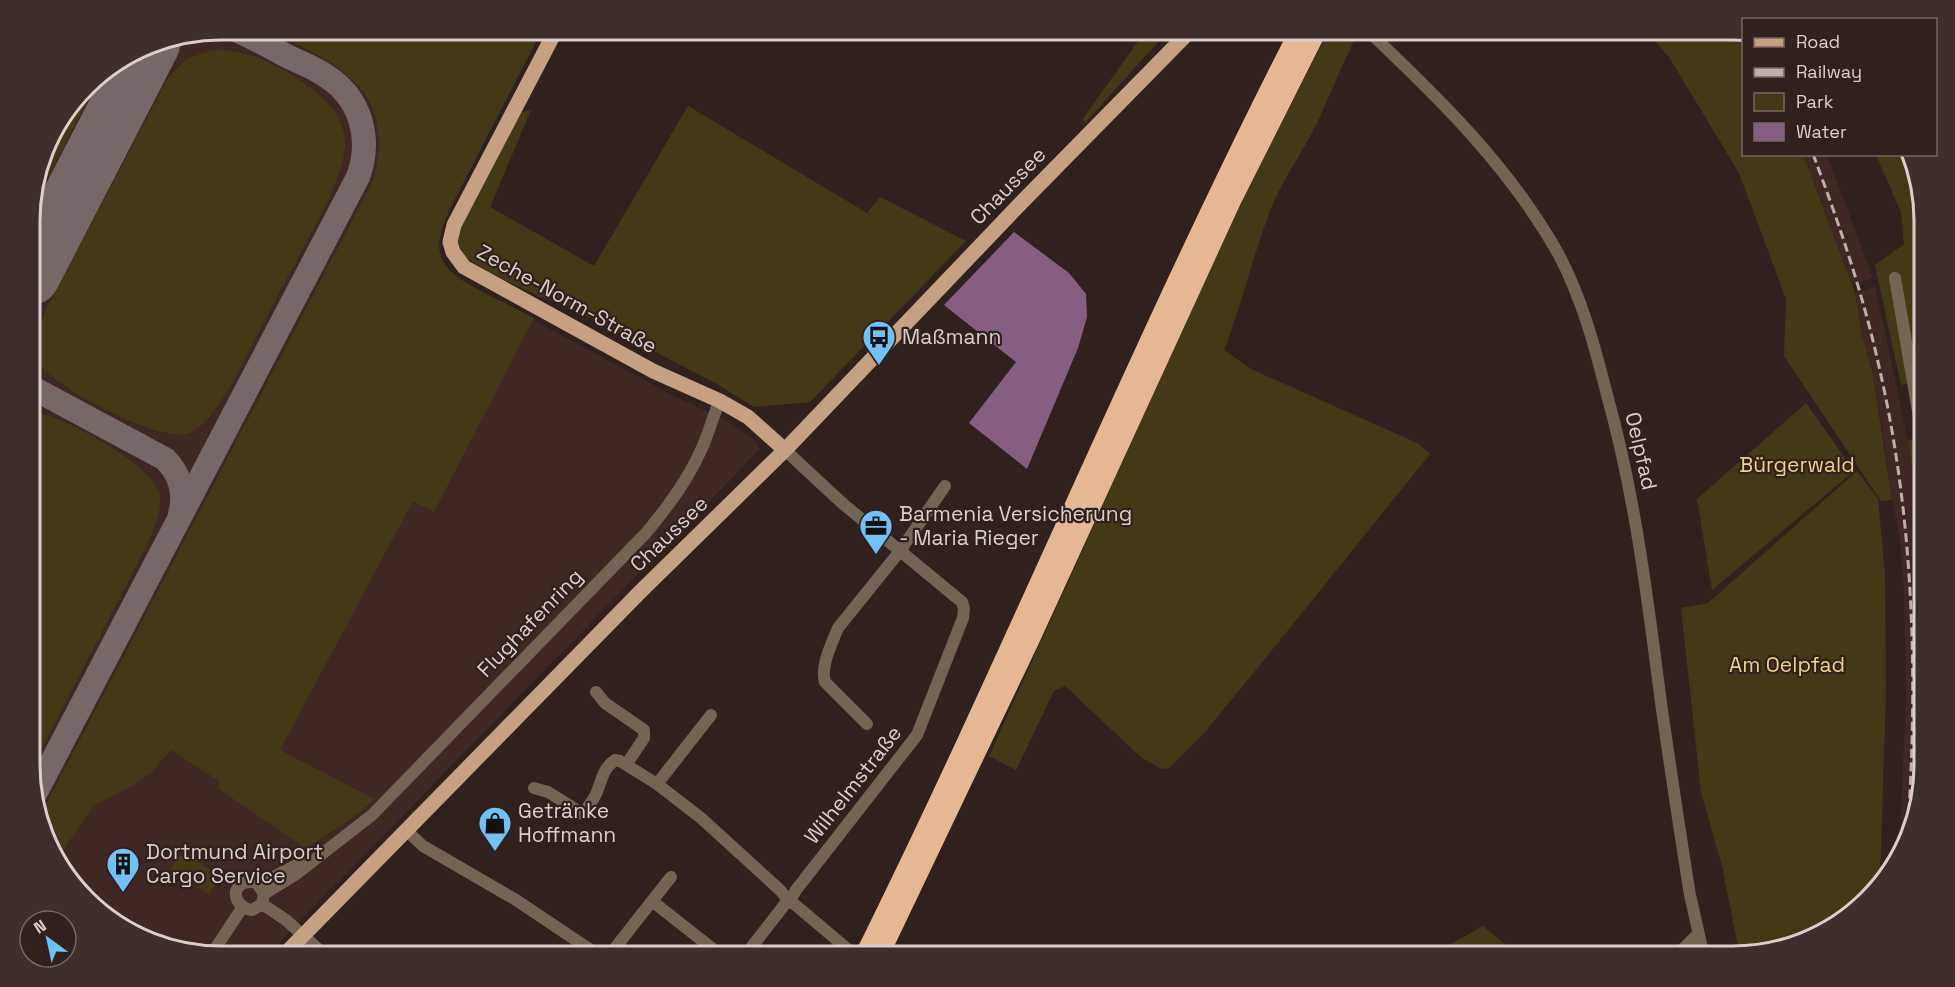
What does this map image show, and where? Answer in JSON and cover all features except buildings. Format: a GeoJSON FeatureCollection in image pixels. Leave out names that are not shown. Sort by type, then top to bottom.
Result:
{"type":"FeatureCollection","features":[{"type":"Feature","properties":{"kind":"highway"},"geometry":{"type":"LineString","coordinates":[[868,946],[1209,210],[1294,40]]}},
{"type":"Feature","properties":{"kind":"highway"},"geometry":{"type":"LineString","coordinates":[[884,946],[1030,641],[1232,201],[1313,40]]}},
{"type":"Feature","properties":{"kind":"main road","name":"Chaussee"},"geometry":{"type":"LineString","coordinates":[[1084,138],[1171,40]]}},
{"type":"Feature","properties":{"kind":"main road","name":"Chaussee"},"geometry":{"type":"LineString","coordinates":[[292,946],[641,591],[785,450],[1181,40]]}},
{"type":"Feature","properties":{"kind":"main road","name":"Zeche-Norm-Straße"},"geometry":{"type":"LineString","coordinates":[[550,41],[453,225],[450,242],[453,252],[464,267],[491,283],[653,371],[747,417],[785,450]]}},
{"type":"Feature","properties":{"kind":"street","name":"Oelpfad"},"geometry":{"type":"LineString","coordinates":[[1378,40],[1457,117],[1485,148],[1535,216],[1559,256],[1591,332],[1628,477],[1684,854],[1701,946]]}},
{"type":"Feature","properties":{"kind":"street"},"geometry":{"type":"LineString","coordinates":[[1895,278],[1914,388]]}},
{"type":"Feature","properties":{"kind":"street","name":"Flughafenring"},"geometry":{"type":"LineString","coordinates":[[261,894],[245,882],[239,886],[236,901],[242,908],[252,910],[261,894],[355,830],[387,800],[646,533],[680,487],[702,450],[711,419],[720,402]]}},
{"type":"Feature","properties":{"kind":"street","name":"Wilhelmstraße"},"geometry":{"type":"LineString","coordinates":[[753,946],[785,904],[789,902],[916,735],[963,618],[964,609],[962,602],[842,503],[785,450]]}},
{"type":"Feature","properties":{"kind":"street"},"geometry":{"type":"LineString","coordinates":[[867,724],[825,682],[824,671],[837,628],[900,551],[945,486]]}},
{"type":"Feature","properties":{"kind":"street"},"geometry":{"type":"LineString","coordinates":[[596,692],[605,703],[639,726],[644,733],[644,738],[626,765]]}},
{"type":"Feature","properties":{"kind":"street"},"geometry":{"type":"LineString","coordinates":[[657,784],[711,715]]}},
{"type":"Feature","properties":{"kind":"street"},"geometry":{"type":"LineString","coordinates":[[534,788],[548,792],[583,814],[596,793],[600,778],[608,766],[617,760],[657,784],[701,818],[781,891],[789,902],[844,946]]}},
{"type":"Feature","properties":{"kind":"street"},"geometry":{"type":"LineString","coordinates":[[406,830],[423,846],[516,900],[585,946]]}},
{"type":"Feature","properties":{"kind":"street"},"geometry":{"type":"LineString","coordinates":[[617,946],[671,877]]}},
{"type":"Feature","properties":{"kind":"street"},"geometry":{"type":"LineString","coordinates":[[261,894],[314,946]]}},
{"type":"Feature","properties":{"kind":"street"},"geometry":{"type":"LineString","coordinates":[[652,901],[709,946]]}},
{"type":"Feature","properties":{"kind":"street"},"geometry":{"type":"LineString","coordinates":[[217,946],[242,908]]}},
{"type":"Feature","properties":{"kind":"street"},"geometry":{"type":"LineString","coordinates":[[1686,946],[1698,934]]}},
{"type":"Feature","properties":{"kind":"shaded area"},"geometry":{"type":"Polygon","coordinates":[[[210,41],[530,41],[477,142],[434,243],[448,274],[670,394],[730,422],[757,443],[760,449],[276,946],[198,945],[163,937],[121,916],[102,902],[85,885],[65,856],[54,835],[47,812],[42,789],[41,765],[41,210],[47,175],[54,152],[71,121],[102,85],[121,71],[163,50],[210,41]]]}},
{"type":"Feature","properties":{"kind":"shaded area"},"geometry":{"type":"Polygon","coordinates":[[[1804,156],[1827,156],[1873,278],[1852,285],[1804,156]]]}},
{"type":"Feature","properties":{"kind":"shaded area"},"geometry":{"type":"Polygon","coordinates":[[[1875,286],[1914,478],[1914,765],[1913,789],[1900,836],[1906,696],[1904,590],[1899,532],[1885,446],[1873,375],[1862,335],[1855,293],[1875,286]]]}},
{"type":"Feature","properties":{"kind":"green space"},"geometry":{"type":"Polygon","coordinates":[[[1139,40],[1160,40],[1085,123],[1082,120],[1139,40]]]}},
{"type":"Feature","properties":{"kind":"green space"},"geometry":{"type":"Polygon","coordinates":[[[1324,40],[1354,40],[1316,125],[1272,206],[1224,350],[1251,369],[1419,444],[1430,454],[1204,733],[1169,768],[1162,769],[1142,758],[1065,686],[1054,691],[1016,770],[989,756],[1251,183],[1324,40]]]}},
{"type":"Feature","properties":{"kind":"green space"},"geometry":{"type":"Polygon","coordinates":[[[1654,40],[1742,41],[1742,156],[1804,156],[1855,293],[1862,335],[1873,375],[1892,500],[1881,501],[1784,356],[1786,299],[1739,173],[1669,57],[1654,40]]]}},
{"type":"Feature","properties":{"kind":"green space"},"geometry":{"type":"Polygon","coordinates":[[[290,41],[536,41],[451,207],[440,237],[439,249],[447,268],[456,276],[534,318],[434,512],[413,501],[280,750],[375,799],[342,825],[305,848],[219,789],[219,781],[171,750],[151,773],[129,788],[93,806],[62,851],[54,835],[46,805],[374,179],[379,148],[377,122],[369,101],[356,84],[339,69],[290,41]]]}},
{"type":"Feature","properties":{"kind":"green space"},"geometry":{"type":"Polygon","coordinates":[[[213,50],[224,50],[246,54],[288,73],[312,89],[331,106],[343,129],[345,145],[338,177],[325,207],[229,389],[201,426],[189,433],[175,434],[135,423],[111,412],[51,376],[41,366],[41,320],[168,78],[188,58],[213,50]]]}},
{"type":"Feature","properties":{"kind":"green space"},"geometry":{"type":"Polygon","coordinates":[[[87,101],[46,181],[59,142],[71,121],[87,101]]]}},
{"type":"Feature","properties":{"kind":"green space"},"geometry":{"type":"Polygon","coordinates":[[[688,106],[867,213],[880,197],[966,241],[810,402],[754,407],[717,384],[567,306],[540,297],[488,272],[463,255],[458,241],[461,225],[519,113],[531,110],[490,207],[594,266],[688,106]]]}},
{"type":"Feature","properties":{"kind":"green space"},"geometry":{"type":"Polygon","coordinates":[[[1876,156],[1902,156],[1913,198],[1914,382],[1901,385],[1875,265],[1904,244],[1901,212],[1876,156]]]}},
{"type":"Feature","properties":{"kind":"green space","name":"Bürgerwald"},"geometry":{"type":"Polygon","coordinates":[[[1806,403],[1854,471],[1712,590],[1697,499],[1806,403]]]}},
{"type":"Feature","properties":{"kind":"green space"},"geometry":{"type":"Polygon","coordinates":[[[41,413],[69,424],[116,450],[145,472],[155,483],[161,500],[146,547],[41,750],[41,413]]]}},
{"type":"Feature","properties":{"kind":"green space"},"geometry":{"type":"Polygon","coordinates":[[[1914,438],[1914,478],[1908,441],[1914,438]]]}},
{"type":"Feature","properties":{"kind":"green space","name":"Am Oelpfad"},"geometry":{"type":"Polygon","coordinates":[[[1857,471],[1878,499],[1885,574],[1886,690],[1880,871],[1853,902],[1834,916],[1792,937],[1769,943],[1738,946],[1722,866],[1701,792],[1681,608],[1708,603],[1857,471]]]}},
{"type":"Feature","properties":{"kind":"green space"},"geometry":{"type":"Polygon","coordinates":[[[190,855],[215,874],[217,882],[209,894],[170,870],[179,856],[190,855]]]}},
{"type":"Feature","properties":{"kind":"green space"},"geometry":{"type":"Polygon","coordinates":[[[1483,926],[1507,946],[1448,946],[1483,926]]]}},
{"type":"Feature","properties":{"kind":"water"},"geometry":{"type":"Polygon","coordinates":[[[1014,232],[1069,273],[1086,294],[1087,317],[1078,348],[1027,469],[969,423],[1016,362],[944,305],[1014,232]]]}},
{"type":"Feature","properties":{"kind":"taxiway"},"geometry":{"type":"LineString","coordinates":[[42,781],[358,177],[364,148],[363,134],[360,120],[348,96],[338,85],[317,70],[258,41]]}},
{"type":"Feature","properties":{"kind":"taxiway"},"geometry":{"type":"LineString","coordinates":[[139,67],[148,56]]}},
{"type":"Feature","properties":{"kind":"taxiway"},"geometry":{"type":"LineString","coordinates":[[41,392],[165,459],[175,471],[182,491],[180,514]]}},
{"type":"Feature","properties":{"kind":"runway"},"geometry":{"type":"LineString","coordinates":[[41,257],[144,58]]}},
{"type":"Feature","properties":{"kind":"railway"},"geometry":{"type":"LineString","coordinates":[[1814,156],[1842,235],[1867,316],[1892,429],[1901,487],[1911,605],[1913,665],[1909,809]]}},
{"type":"Feature","properties":{"kind":"place","name":"Maßmann"},"geometry":{"type":"Point","coordinates":[879,366]}},
{"type":"Feature","properties":{"kind":"place","name":"Barmenia Versicherung - Maria Rieger"},"geometry":{"type":"Point","coordinates":[876,555]}},
{"type":"Feature","properties":{"kind":"place","name":"Getränke Hoffmann"},"geometry":{"type":"Point","coordinates":[495,852]}},
{"type":"Feature","properties":{"kind":"place","name":"Dortmund Airport Cargo Service"},"geometry":{"type":"Point","coordinates":[123,893]}}]}
